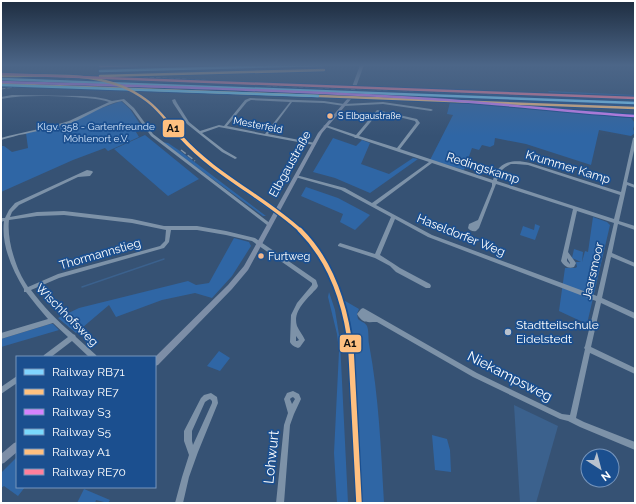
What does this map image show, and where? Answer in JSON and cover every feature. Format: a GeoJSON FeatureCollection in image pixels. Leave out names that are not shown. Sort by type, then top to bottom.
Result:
{"type":"FeatureCollection","features":[{"type":"Feature","properties":{"kind":"main road","name":"Elbgaustraße"},"geometry":{"type":"LineString","coordinates":[[156,361],[240,276],[249,264],[269,224],[314,144],[325,126],[351,96],[354,89]]}},
{"type":"Feature","properties":{"kind":"main road"},"geometry":{"type":"LineString","coordinates":[[1,460],[16,447]]}},
{"type":"Feature","properties":{"kind":"street"},"geometry":{"type":"LineString","coordinates":[[1,98],[12,96],[90,98],[108,100],[113,103]]}},
{"type":"Feature","properties":{"kind":"street"},"geometry":{"type":"LineString","coordinates":[[225,127],[246,101],[250,99],[291,102],[324,102],[344,105],[383,103],[431,110]]}},
{"type":"Feature","properties":{"kind":"street"},"geometry":{"type":"LineString","coordinates":[[1,139],[23,132],[65,124],[123,100],[133,109],[152,135],[269,224]]}},
{"type":"Feature","properties":{"kind":"street"},"geometry":{"type":"LineString","coordinates":[[174,100],[183,116],[223,151],[235,158]]}},
{"type":"Feature","properties":{"kind":"street"},"geometry":{"type":"LineString","coordinates":[[266,135],[291,102]]}},
{"type":"Feature","properties":{"kind":"street"},"geometry":{"type":"LineString","coordinates":[[356,137],[378,111],[417,121],[418,123],[398,150]]}},
{"type":"Feature","properties":{"kind":"street","name":"Mesterfeld"},"geometry":{"type":"LineString","coordinates":[[200,132],[216,126],[314,144]]}},
{"type":"Feature","properties":{"kind":"street","name":"Redingskamp"},"geometry":{"type":"LineString","coordinates":[[325,126],[635,228]]}},
{"type":"Feature","properties":{"kind":"street","name":"Jaarsmoor"},"geometry":{"type":"LineString","coordinates":[[572,419],[635,138]]}},
{"type":"Feature","properties":{"kind":"street"},"geometry":{"type":"LineString","coordinates":[[374,204],[431,162]]}},
{"type":"Feature","properties":{"kind":"street","name":"Krummer Kamp"},"geometry":{"type":"LineString","coordinates":[[480,221],[494,186],[498,170],[503,165],[512,162],[522,163],[622,194]]}},
{"type":"Feature","properties":{"kind":"street"},"geometry":{"type":"LineString","coordinates":[[3,219],[13,207],[22,201],[79,176]]}},
{"type":"Feature","properties":{"kind":"street","name":"Haseldorfer Weg"},"geometry":{"type":"LineString","coordinates":[[296,176],[344,189],[374,204],[394,217],[447,243],[598,299],[635,316]]}},
{"type":"Feature","properties":{"kind":"street"},"geometry":{"type":"LineString","coordinates":[[625,183],[635,187]]}},
{"type":"Feature","properties":{"kind":"street"},"geometry":{"type":"LineString","coordinates":[[566,253],[575,208]]}},
{"type":"Feature","properties":{"kind":"street"},"geometry":{"type":"LineString","coordinates":[[3,219],[37,214],[64,213],[132,221],[168,228],[202,229],[252,239],[309,278],[315,284],[296,307],[294,314],[294,326]]}},
{"type":"Feature","properties":{"kind":"street"},"geometry":{"type":"LineString","coordinates":[[377,256],[394,217]]}},
{"type":"Feature","properties":{"kind":"street","name":"Wischhofsweg"},"geometry":{"type":"LineString","coordinates":[[3,219],[10,256],[18,276],[26,290],[54,320],[93,356]]}},
{"type":"Feature","properties":{"kind":"street","name":"Thormannstieg"},"geometry":{"type":"LineString","coordinates":[[26,290],[58,276],[162,247],[167,242],[168,228]]}},
{"type":"Feature","properties":{"kind":"street"},"geometry":{"type":"LineString","coordinates":[[340,245],[377,256],[428,286]]}},
{"type":"Feature","properties":{"kind":"street"},"geometry":{"type":"LineString","coordinates":[[609,254],[635,265]]}},
{"type":"Feature","properties":{"kind":"street","name":"Niekampsweg"},"geometry":{"type":"LineString","coordinates":[[378,319],[473,374],[582,425],[635,446]]}},
{"type":"Feature","properties":{"kind":"street"},"geometry":{"type":"LineString","coordinates":[[1,336],[54,320]]}},
{"type":"Feature","properties":{"kind":"street"},"geometry":{"type":"LineString","coordinates":[[47,356],[73,337]]}},
{"type":"Feature","properties":{"kind":"street"},"geometry":{"type":"LineString","coordinates":[[587,348],[635,371]]}},
{"type":"Feature","properties":{"kind":"street"},"geometry":{"type":"LineString","coordinates":[[1,391],[16,380]]}},
{"type":"Feature","properties":{"kind":"street"},"geometry":{"type":"LineString","coordinates":[[179,503],[203,428],[215,403],[215,398],[211,396],[206,397],[203,400],[188,431],[188,441],[194,455]]}},
{"type":"Feature","properties":{"kind":"street","name":"Lohwurt"},"geometry":{"type":"LineString","coordinates":[[280,503],[287,425],[291,413]]}},
{"type":"Feature","properties":{"kind":"green space"},"geometry":{"type":"Polygon","coordinates":[[[120,89],[149,89],[134,94],[120,89]]]}},
{"type":"Feature","properties":{"kind":"green space"},"geometry":{"type":"Polygon","coordinates":[[[548,92],[635,95],[635,97],[548,92]]]}},
{"type":"Feature","properties":{"kind":"green space","name":"Klgv. 358 - Gartenfreunde Möhlenort e.V."},"geometry":{"type":"Polygon","coordinates":[[[121,101],[130,109],[144,130],[136,132],[139,137],[108,151],[105,148],[73,160],[1,192],[1,146],[4,146],[12,152],[28,148],[26,133],[66,125],[96,110],[121,101]]]}},
{"type":"Feature","properties":{"kind":"green space"},"geometry":{"type":"Polygon","coordinates":[[[450,102],[631,118],[635,123],[633,129],[635,133],[631,136],[599,130],[591,165],[526,144],[495,138],[494,145],[490,147],[482,145],[479,150],[472,148],[464,170],[430,160],[453,115],[447,114],[450,102]]]}},
{"type":"Feature","properties":{"kind":"green space"},"geometry":{"type":"Polygon","coordinates":[[[145,135],[199,179],[168,196],[114,149],[145,135]]]}},
{"type":"Feature","properties":{"kind":"green space"},"geometry":{"type":"Polygon","coordinates":[[[333,138],[356,146],[362,140],[370,143],[361,164],[389,174],[413,158],[418,159],[370,193],[335,178],[313,172],[333,138]]]}},
{"type":"Feature","properties":{"kind":"green space"},"geometry":{"type":"Polygon","coordinates":[[[162,142],[168,143],[180,151],[266,216],[263,216],[162,142]]]}},
{"type":"Feature","properties":{"kind":"green space"},"geometry":{"type":"Polygon","coordinates":[[[227,180],[232,181],[275,206],[271,211],[227,180]]]}},
{"type":"Feature","properties":{"kind":"green space"},"geometry":{"type":"Polygon","coordinates":[[[306,187],[338,198],[370,215],[355,230],[340,222],[343,214],[301,196],[306,187]]]}},
{"type":"Feature","properties":{"kind":"green space"},"geometry":{"type":"Polygon","coordinates":[[[593,217],[607,222],[610,225],[587,324],[559,311],[565,268],[575,268],[577,267],[576,262],[581,262],[572,258],[574,249],[583,252],[582,262],[585,251],[588,252],[593,217]]]}},
{"type":"Feature","properties":{"kind":"green space"},"geometry":{"type":"Polygon","coordinates":[[[535,224],[540,226],[535,240],[520,235],[523,226],[534,230],[535,224]]]}},
{"type":"Feature","properties":{"kind":"green space"},"geometry":{"type":"Polygon","coordinates":[[[234,238],[249,242],[251,246],[232,276],[212,298],[195,293],[162,300],[116,317],[109,305],[76,333],[58,318],[79,308],[188,281],[196,285],[209,283],[234,238]]]}},
{"type":"Feature","properties":{"kind":"green space"},"geometry":{"type":"Polygon","coordinates":[[[329,292],[335,310],[340,341],[348,503],[337,503],[334,453],[339,351],[337,334],[328,297],[329,292]]]}},
{"type":"Feature","properties":{"kind":"green space"},"geometry":{"type":"Polygon","coordinates":[[[340,298],[359,309],[357,314],[358,319],[368,328],[381,443],[384,503],[358,503],[348,341],[340,298]]]}},
{"type":"Feature","properties":{"kind":"green space"},"geometry":{"type":"Polygon","coordinates":[[[53,324],[59,330],[1,347],[1,339],[53,324]]]}},
{"type":"Feature","properties":{"kind":"green space"},"geometry":{"type":"Polygon","coordinates":[[[219,351],[230,358],[220,371],[207,366],[219,351]]]}},
{"type":"Feature","properties":{"kind":"green space"},"geometry":{"type":"Polygon","coordinates":[[[432,435],[447,439],[450,450],[451,472],[435,470],[432,435]]]}},
{"type":"Feature","properties":{"kind":"green space"},"geometry":{"type":"Polygon","coordinates":[[[16,458],[16,488],[24,488],[18,496],[4,486],[1,488],[1,473],[16,458]]]}},
{"type":"Feature","properties":{"kind":"green space"},"geometry":{"type":"Polygon","coordinates":[[[84,489],[110,500],[108,503],[96,500],[95,503],[77,503],[84,489]]]}},
{"type":"Feature","properties":{"kind":"shaded area"},"geometry":{"type":"Polygon","coordinates":[[[514,405],[558,426],[536,503],[520,503],[514,405]]]}},
{"type":"Feature","properties":{"kind":"waterway"},"geometry":{"type":"LineString","coordinates":[[82,287],[164,259]]}},
{"type":"Feature","properties":{"kind":"railway"},"geometry":{"type":"LineString","coordinates":[[339,89],[635,99]]}},
{"type":"Feature","properties":{"kind":"railway"},"geometry":{"type":"LineString","coordinates":[[181,150],[195,161]]}},
{"type":"Feature","properties":{"kind":"rail line","name":"S5"},"geometry":{"type":"LineString","coordinates":[[102,89],[318,96]]}},
{"type":"Feature","properties":{"kind":"rail line","name":"RE7"},"geometry":{"type":"LineString","coordinates":[[120,89],[635,108]]}},
{"type":"Feature","properties":{"kind":"rail line","name":"A1"},"geometry":{"type":"LineString","coordinates":[[128,89],[147,100],[179,136],[200,156],[295,226],[322,257],[332,276],[346,316],[352,358],[359,503]]}},
{"type":"Feature","properties":{"kind":"rail line","name":"S3"},"geometry":{"type":"LineString","coordinates":[[198,89],[431,99],[510,104],[599,114],[635,116]]}},
{"type":"Feature","properties":{"kind":"rail line","name":"RB71"},"geometry":{"type":"LineString","coordinates":[[252,89],[635,103]]}},
{"type":"Feature","properties":{"kind":"rail line","name":"RE70"},"geometry":{"type":"LineString","coordinates":[[385,89],[635,98]]}},
{"type":"Feature","properties":{"kind":"place","name":"S Elbgaustraße"},"geometry":{"type":"Point","coordinates":[330,116]}},
{"type":"Feature","properties":{"kind":"place","name":"Furtweg"},"geometry":{"type":"Point","coordinates":[261,256]}},
{"type":"Feature","properties":{"kind":"place","name":"Stadtteilschule Eidelstedt"},"geometry":{"type":"Point","coordinates":[508,332]}}]}
